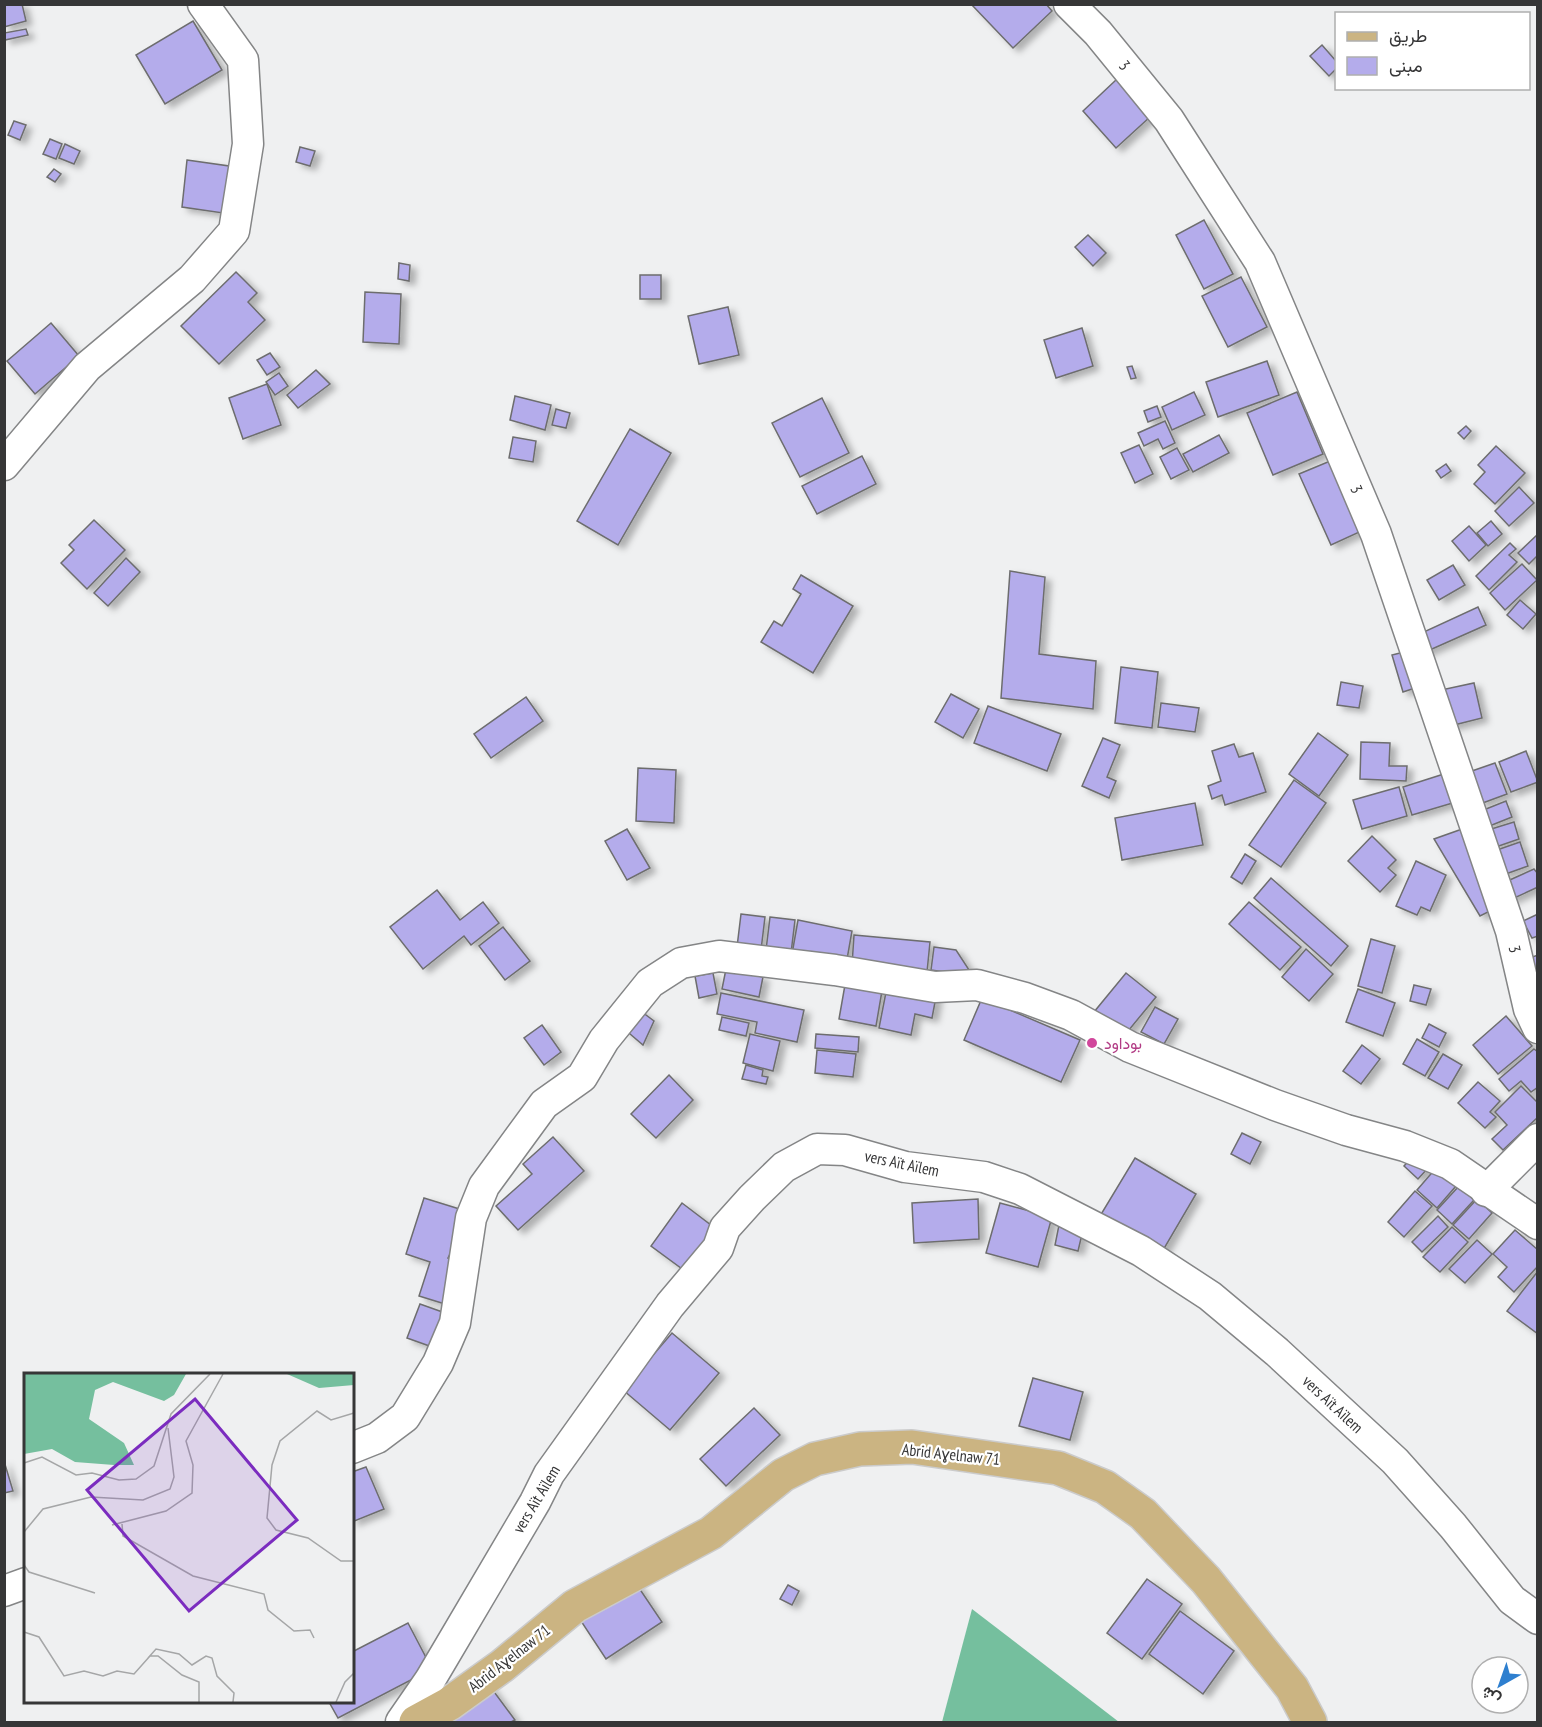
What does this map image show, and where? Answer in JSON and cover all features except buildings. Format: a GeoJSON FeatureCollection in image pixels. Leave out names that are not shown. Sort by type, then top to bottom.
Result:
{"type":"FeatureCollection","features":[{"type":"Feature","properties":{"kind":"main road","name":"Abrid Aɣelnaw 71"},"geometry":{"type":"LineString","coordinates":[[416,1722],[449,1704],[502,1666],[575,1606],[711,1533],[783,1475],[815,1459],[860,1449],[912,1448],[1058,1468],[1114,1494],[1143,1514],[1206,1580],[1292,1688],[1310,1722]]}},
{"type":"Feature","properties":{"kind":"street"},"geometry":{"type":"LineString","coordinates":[[4,465],[87,367],[192,279],[234,231],[248,144],[243,60],[203,4]]}},
{"type":"Feature","properties":{"kind":"street","name":"3"},"geometry":{"type":"LineString","coordinates":[[1069,4],[1098,33],[1169,120],[1260,262],[1376,534],[1511,931],[1529,1009],[1538,1028]]}},
{"type":"Feature","properties":{"kind":"street"},"geometry":{"type":"LineString","coordinates":[[354,1447],[377,1438],[405,1417],[438,1363],[455,1323],[471,1218],[484,1186],[544,1104],[582,1077],[604,1040],[650,982],[681,963],[720,956],[730,957],[835,970],[935,987],[977,985],[1025,998],[1071,1015],[1130,1047],[1275,1105],[1347,1130],[1405,1146],[1450,1164],[1486,1191],[1538,1224]]}},
{"type":"Feature","properties":{"kind":"street"},"geometry":{"type":"LineString","coordinates":[[1486,1191],[1538,1140]]}},
{"type":"Feature","properties":{"kind":"street","name":"vers Aït Aïlem"},"geometry":{"type":"LineString","coordinates":[[401,1722],[430,1680],[535,1502],[549,1474],[670,1305],[718,1248],[725,1228],[784,1167],[817,1149],[845,1150],[905,1167],[984,1177],[1020,1189],[1142,1251],[1219,1303],[1277,1352],[1395,1461],[1453,1526],[1512,1600],[1538,1619]]}},
{"type":"Feature","properties":{"kind":"street"},"geometry":{"type":"LineString","coordinates":[[4,1591],[24,1584]]}},
{"type":"Feature","properties":{"kind":"green space"},"geometry":{"type":"Polygon","coordinates":[[[972,1609],[1119,1722],[942,1722],[972,1609]]]}},
{"type":"Feature","properties":{"kind":"place","name":"بوداود"},"geometry":{"type":"Point","coordinates":[1092,1043]}}]}
